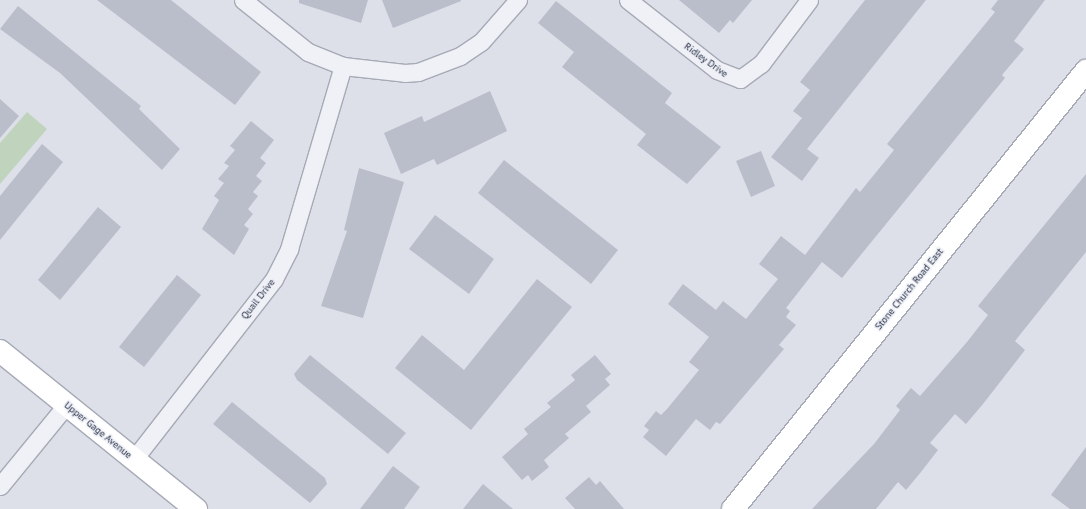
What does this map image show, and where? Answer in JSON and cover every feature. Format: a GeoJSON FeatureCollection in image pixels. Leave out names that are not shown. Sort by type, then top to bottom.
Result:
{"type":"FeatureCollection","features":[{"type":"Feature","properties":{"kind":"main road","name":"Stone Church Road East"},"geometry":{"type":"LineString","coordinates":[[733,509],[1086,71]]}},
{"type":"Feature","properties":{"kind":"main road","name":"Upper Gage Avenue"},"geometry":{"type":"LineString","coordinates":[[0,351],[196,509]]}},
{"type":"Feature","properties":{"kind":"street"},"geometry":{"type":"LineString","coordinates":[[243,0],[308,52],[343,66],[405,73],[438,65],[480,42],[518,0]]}},
{"type":"Feature","properties":{"kind":"street","name":"Ridley Drive"},"geometry":{"type":"LineString","coordinates":[[628,0],[718,70],[740,79],[761,64],[809,0]]}},
{"type":"Feature","properties":{"kind":"street","name":"Quail Drive"},"geometry":{"type":"LineString","coordinates":[[134,459],[274,279],[290,249],[343,66]]}},
{"type":"Feature","properties":{"kind":"street"},"geometry":{"type":"LineString","coordinates":[[0,486],[67,404]]}},
{"type":"Feature","properties":{"kind":"green space"},"geometry":{"type":"Polygon","coordinates":[[[27,112],[47,129],[0,184],[0,143],[27,112]]]}},
{"type":"Feature","properties":{"kind":"building"},"geometry":{"type":"Polygon","coordinates":[[[97,0],[171,0],[261,72],[235,105],[97,0]]]}},
{"type":"Feature","properties":{"kind":"building"},"geometry":{"type":"Polygon","coordinates":[[[299,0],[368,0],[361,23],[299,3],[299,0]]]}},
{"type":"Feature","properties":{"kind":"building"},"geometry":{"type":"Polygon","coordinates":[[[382,0],[461,0],[461,1],[393,28],[382,0]]]}},
{"type":"Feature","properties":{"kind":"building"},"geometry":{"type":"Polygon","coordinates":[[[679,0],[752,0],[733,23],[730,20],[719,33],[679,0]]]}},
{"type":"Feature","properties":{"kind":"building"},"geometry":{"type":"Polygon","coordinates":[[[865,0],[926,0],[807,149],[819,158],[802,181],[771,157],[802,118],[793,111],[810,90],[800,82],[865,0]]]}},
{"type":"Feature","properties":{"kind":"building"},"geometry":{"type":"Polygon","coordinates":[[[998,0],[1045,0],[1014,41],[1024,49],[1002,75],[1005,78],[842,278],[822,262],[786,308],[790,311],[786,317],[796,325],[779,345],[784,349],[720,424],[716,422],[710,430],[696,419],[666,456],[643,437],[649,430],[644,426],[656,411],[661,415],[667,409],[699,370],[689,362],[709,337],[668,304],[683,284],[716,310],[723,301],[746,319],[778,279],[759,264],[781,236],[805,255],[856,188],[860,192],[894,150],[887,144],[995,12],[991,9],[998,0]]]}},
{"type":"Feature","properties":{"kind":"building"},"geometry":{"type":"Polygon","coordinates":[[[556,1],[672,93],[665,103],[721,147],[687,184],[637,145],[646,134],[562,67],[574,52],[538,23],[556,1]]]}},
{"type":"Feature","properties":{"kind":"building"},"geometry":{"type":"Polygon","coordinates":[[[18,6],[141,106],[139,109],[180,149],[162,170],[60,73],[0,29],[18,6]]]}},
{"type":"Feature","properties":{"kind":"building"},"geometry":{"type":"Polygon","coordinates":[[[490,91],[507,131],[437,165],[434,159],[401,174],[384,133],[422,116],[424,122],[490,91]]]}},
{"type":"Feature","properties":{"kind":"building"},"geometry":{"type":"Polygon","coordinates":[[[0,99],[19,116],[0,138],[0,99]]]}},
{"type":"Feature","properties":{"kind":"building"},"geometry":{"type":"Polygon","coordinates":[[[251,121],[274,140],[260,158],[266,163],[256,176],[262,181],[253,192],[258,196],[248,209],[253,214],[244,225],[249,229],[234,255],[202,229],[219,200],[214,196],[224,183],[218,179],[229,166],[224,163],[235,150],[230,146],[251,121]]]}},
{"type":"Feature","properties":{"kind":"building"},"geometry":{"type":"Polygon","coordinates":[[[42,144],[63,162],[0,240],[0,196],[42,144]]]}},
{"type":"Feature","properties":{"kind":"building"},"geometry":{"type":"Polygon","coordinates":[[[761,151],[775,186],[751,197],[736,161],[761,151]]]}},
{"type":"Feature","properties":{"kind":"building"},"geometry":{"type":"Polygon","coordinates":[[[504,160],[618,250],[591,284],[478,193],[504,160]]]}},
{"type":"Feature","properties":{"kind":"building"},"geometry":{"type":"Polygon","coordinates":[[[359,168],[404,182],[363,318],[321,306],[347,231],[344,230],[359,168]]]}},
{"type":"Feature","properties":{"kind":"building"},"geometry":{"type":"Polygon","coordinates":[[[1086,174],[1086,252],[1015,341],[1025,350],[983,404],[966,424],[955,414],[930,443],[938,450],[921,472],[906,490],[898,482],[876,509],[812,509],[874,444],[900,410],[896,406],[911,388],[920,396],[967,342],[988,315],[978,306],[1086,174]]]}},
{"type":"Feature","properties":{"kind":"building"},"geometry":{"type":"Polygon","coordinates":[[[98,207],[121,227],[60,300],[38,280],[98,207]]]}},
{"type":"Feature","properties":{"kind":"building"},"geometry":{"type":"Polygon","coordinates":[[[435,215],[494,259],[469,294],[409,249],[435,215]]]}},
{"type":"Feature","properties":{"kind":"building"},"geometry":{"type":"Polygon","coordinates":[[[177,275],[201,295],[144,367],[119,347],[177,275]]]}},
{"type":"Feature","properties":{"kind":"building"},"geometry":{"type":"Polygon","coordinates":[[[537,279],[572,307],[471,430],[395,368],[422,335],[464,370],[537,279]]]}},
{"type":"Feature","properties":{"kind":"building"},"geometry":{"type":"Polygon","coordinates":[[[310,355],[406,433],[388,454],[297,380],[294,374],[310,355]]]}},
{"type":"Feature","properties":{"kind":"building"},"geometry":{"type":"Polygon","coordinates":[[[595,355],[611,374],[605,379],[610,385],[586,406],[591,412],[565,434],[569,438],[544,460],[549,467],[532,481],[528,475],[522,480],[502,457],[528,434],[524,429],[551,407],[547,403],[575,380],[571,375],[595,355]]]}},
{"type":"Feature","properties":{"kind":"building"},"geometry":{"type":"Polygon","coordinates":[[[232,402],[325,478],[327,484],[310,503],[213,424],[232,402]]]}},
{"type":"Feature","properties":{"kind":"building"},"geometry":{"type":"Polygon","coordinates":[[[1086,447],[1086,509],[1070,509],[1051,495],[1086,447]]]}},
{"type":"Feature","properties":{"kind":"building"},"geometry":{"type":"Polygon","coordinates":[[[393,466],[420,487],[404,509],[360,509],[393,466]]]}},
{"type":"Feature","properties":{"kind":"building"},"geometry":{"type":"Polygon","coordinates":[[[589,477],[596,485],[600,481],[624,509],[575,509],[565,498],[589,477]]]}},
{"type":"Feature","properties":{"kind":"building"},"geometry":{"type":"Polygon","coordinates":[[[483,484],[513,509],[463,509],[483,484]]]}}]}
